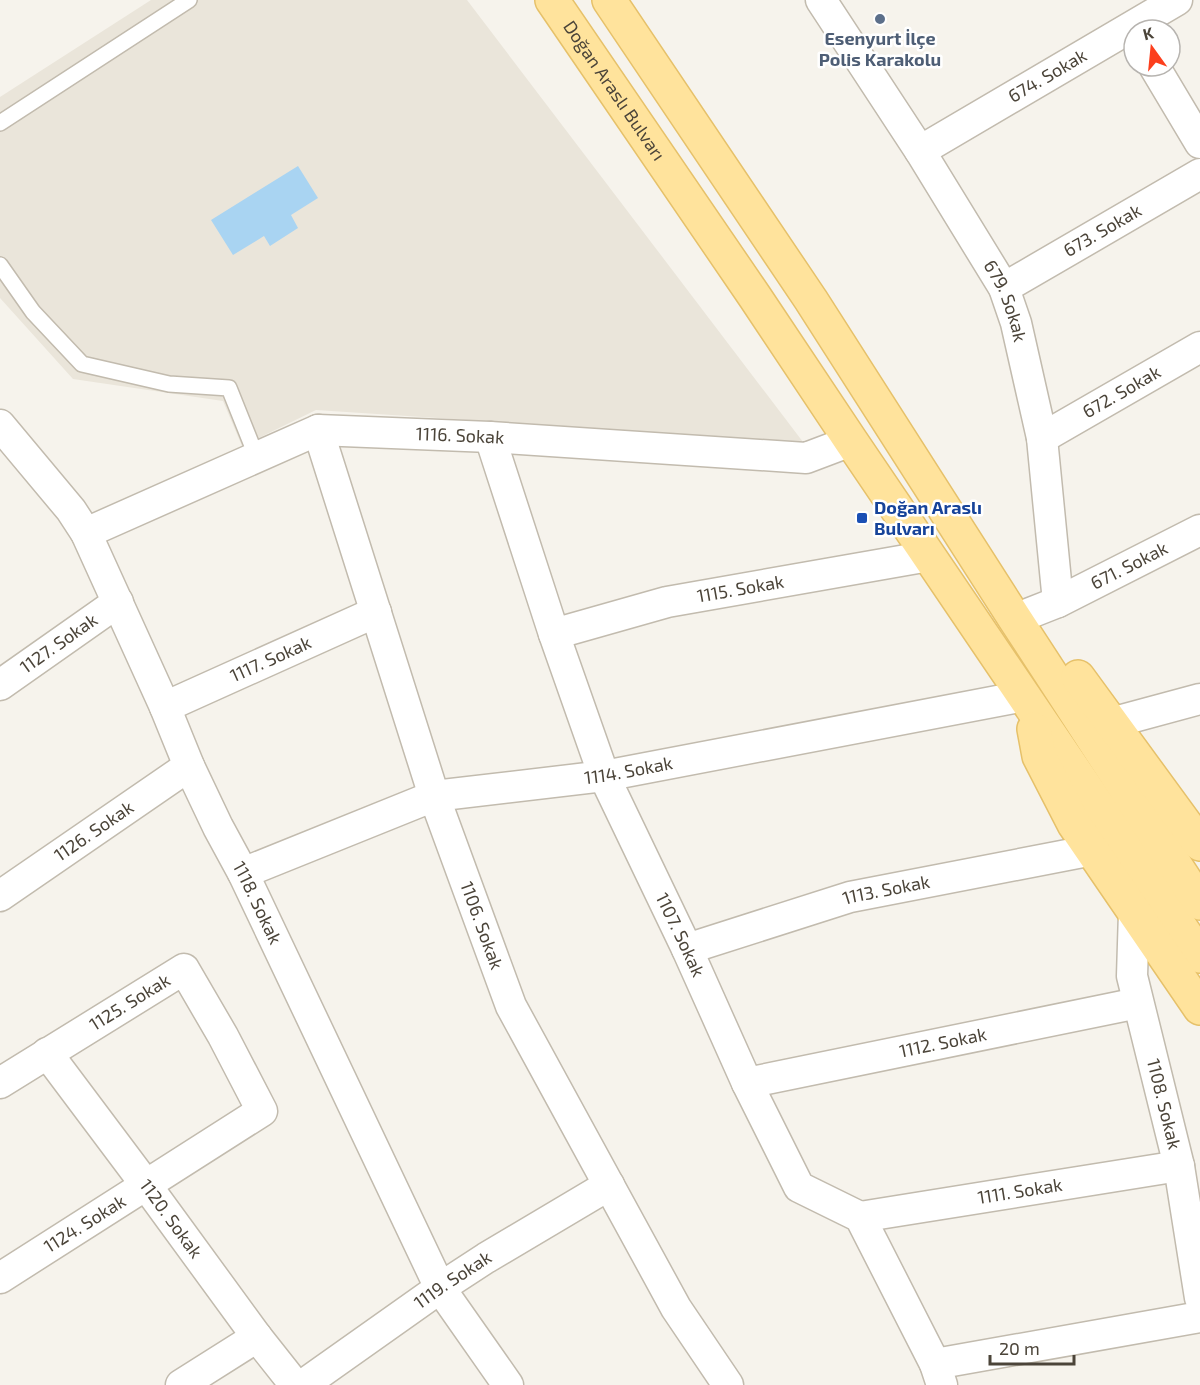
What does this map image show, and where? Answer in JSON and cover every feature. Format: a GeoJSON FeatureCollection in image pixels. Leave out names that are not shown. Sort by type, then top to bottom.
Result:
{"type":"FeatureCollection","features":[{"type":"Feature","properties":{"kind":"main road","name":"Doğan Araslı Bulvarı"},"geometry":{"type":"LineString","coordinates":[[552,0],[1200,956]]}},
{"type":"Feature","properties":{"kind":"main road"},"geometry":{"type":"LineString","coordinates":[[609,0],[811,300],[1200,903]]}},
{"type":"Feature","properties":{"kind":"main road"},"geometry":{"type":"LineString","coordinates":[[1016,619],[1059,652],[1200,844]]}},
{"type":"Feature","properties":{"kind":"main road"},"geometry":{"type":"LineString","coordinates":[[1027,700],[1040,756],[1074,824],[1200,1008]]}},
{"type":"Feature","properties":{"kind":"street","name":"679. Sokak"},"geometry":{"type":"LineString","coordinates":[[821,0],[920,151],[1004,288],[1016,322],[1042,438],[1058,602]]}},
{"type":"Feature","properties":{"kind":"street","name":"674. Sokak"},"geometry":{"type":"LineString","coordinates":[[1150,18],[1177,0]]}},
{"type":"Feature","properties":{"kind":"street","name":"674. Sokak"},"geometry":{"type":"LineString","coordinates":[[920,151],[1122,36]]}},
{"type":"Feature","properties":{"kind":"street"},"geometry":{"type":"LineString","coordinates":[[1161,78],[1200,143]]}},
{"type":"Feature","properties":{"kind":"street","name":"673. Sokak"},"geometry":{"type":"LineString","coordinates":[[1004,288],[1200,174]]}},
{"type":"Feature","properties":{"kind":"street","name":"672. Sokak"},"geometry":{"type":"LineString","coordinates":[[1042,438],[1200,347]]}},
{"type":"Feature","properties":{"kind":"street","name":"1118. Sokak"},"geometry":{"type":"LineString","coordinates":[[0,425],[71,510],[86,533],[165,707],[189,766],[346,1087],[440,1288],[508,1385]]}},
{"type":"Feature","properties":{"kind":"street","name":"1116. Sokak"},"geometry":{"type":"LineString","coordinates":[[86,533],[318,430],[490,438],[806,458],[851,441]]}},
{"type":"Feature","properties":{"kind":"street","name":"1106. Sokak"},"geometry":{"type":"LineString","coordinates":[[318,430],[434,796],[511,1006],[676,1308],[728,1385]]}},
{"type":"Feature","properties":{"kind":"street","name":"1107. Sokak"},"geometry":{"type":"LineString","coordinates":[[490,438],[554,634],[604,776],[687,949],[747,1083],[799,1187],[860,1217]]}},
{"type":"Feature","properties":{"kind":"street","name":"671. Sokak"},"geometry":{"type":"LineString","coordinates":[[1058,602],[1200,530]]}},
{"type":"Feature","properties":{"kind":"street","name":"1115. Sokak"},"geometry":{"type":"LineString","coordinates":[[554,634],[667,602],[929,556]]}},
{"type":"Feature","properties":{"kind":"street","name":"1127. Sokak"},"geometry":{"type":"LineString","coordinates":[[0,685],[118,602]]}},
{"type":"Feature","properties":{"kind":"street"},"geometry":{"type":"LineString","coordinates":[[1016,619],[1058,602]]}},
{"type":"Feature","properties":{"kind":"street","name":"1117. Sokak"},"geometry":{"type":"LineString","coordinates":[[165,707],[376,612]]}},
{"type":"Feature","properties":{"kind":"street"},"geometry":{"type":"LineString","coordinates":[[1111,723],[1200,699]]}},
{"type":"Feature","properties":{"kind":"street","name":"1114. Sokak"},"geometry":{"type":"LineString","coordinates":[[243,873],[434,796],[604,776],[1027,700]]}},
{"type":"Feature","properties":{"kind":"street","name":"1126. Sokak"},"geometry":{"type":"LineString","coordinates":[[0,896],[189,766]]}},
{"type":"Feature","properties":{"kind":"street","name":"1113. Sokak"},"geometry":{"type":"LineString","coordinates":[[687,949],[850,897],[1093,850]]}},
{"type":"Feature","properties":{"kind":"street","name":"1108. Sokak"},"geometry":{"type":"LineString","coordinates":[[1134,912],[1132,976],[1179,1166],[1200,1298]]}},
{"type":"Feature","properties":{"kind":"street","name":"1125. Sokak"},"geometry":{"type":"LineString","coordinates":[[0,1083],[184,969],[223,1036],[262,1111]]}},
{"type":"Feature","properties":{"kind":"street","name":"1112. Sokak"},"geometry":{"type":"LineString","coordinates":[[747,1083],[1138,1004]]}},
{"type":"Feature","properties":{"kind":"street","name":"1120. Sokak"},"geometry":{"type":"LineString","coordinates":[[48,1053],[256,1337],[295,1385]]}},
{"type":"Feature","properties":{"kind":"street","name":"1124. Sokak"},"geometry":{"type":"LineString","coordinates":[[0,1278],[262,1111]]}},
{"type":"Feature","properties":{"kind":"street","name":"1111. Sokak"},"geometry":{"type":"LineString","coordinates":[[860,1217],[1179,1166]]}},
{"type":"Feature","properties":{"kind":"street","name":"1119. Sokak"},"geometry":{"type":"LineString","coordinates":[[303,1385],[440,1288],[609,1185]]}},
{"type":"Feature","properties":{"kind":"street"},"geometry":{"type":"LineString","coordinates":[[860,1217],[938,1375],[1200,1317]]}},
{"type":"Feature","properties":{"kind":"street"},"geometry":{"type":"LineString","coordinates":[[181,1385],[256,1337]]}},
{"type":"Feature","properties":{"kind":"lane"},"geometry":{"type":"LineString","coordinates":[[0,123],[189,0]]}},
{"type":"Feature","properties":{"kind":"lane"},"geometry":{"type":"LineString","coordinates":[[0,265],[33,312],[82,364],[169,384],[229,388],[257,458]]}},
{"type":"Feature","properties":{"kind":"shaded area"},"geometry":{"type":"Polygon","coordinates":[[[151,0],[467,0],[803,442],[316,410],[242,446],[223,401],[73,379],[0,298],[0,97],[151,0]]]}},
{"type":"Feature","properties":{"kind":"water"},"geometry":{"type":"Polygon","coordinates":[[[298,166],[318,198],[291,215],[298,228],[270,246],[264,236],[233,255],[211,220],[298,166]]]}},
{"type":"Feature","properties":{"kind":"place","name":"Esenyurt İlçe Polis Karakolu"},"geometry":{"type":"Point","coordinates":[880,19]}},
{"type":"Feature","properties":{"kind":"place","name":"Doğan Araslı Bulvarı"},"geometry":{"type":"Point","coordinates":[862,518]}}]}
